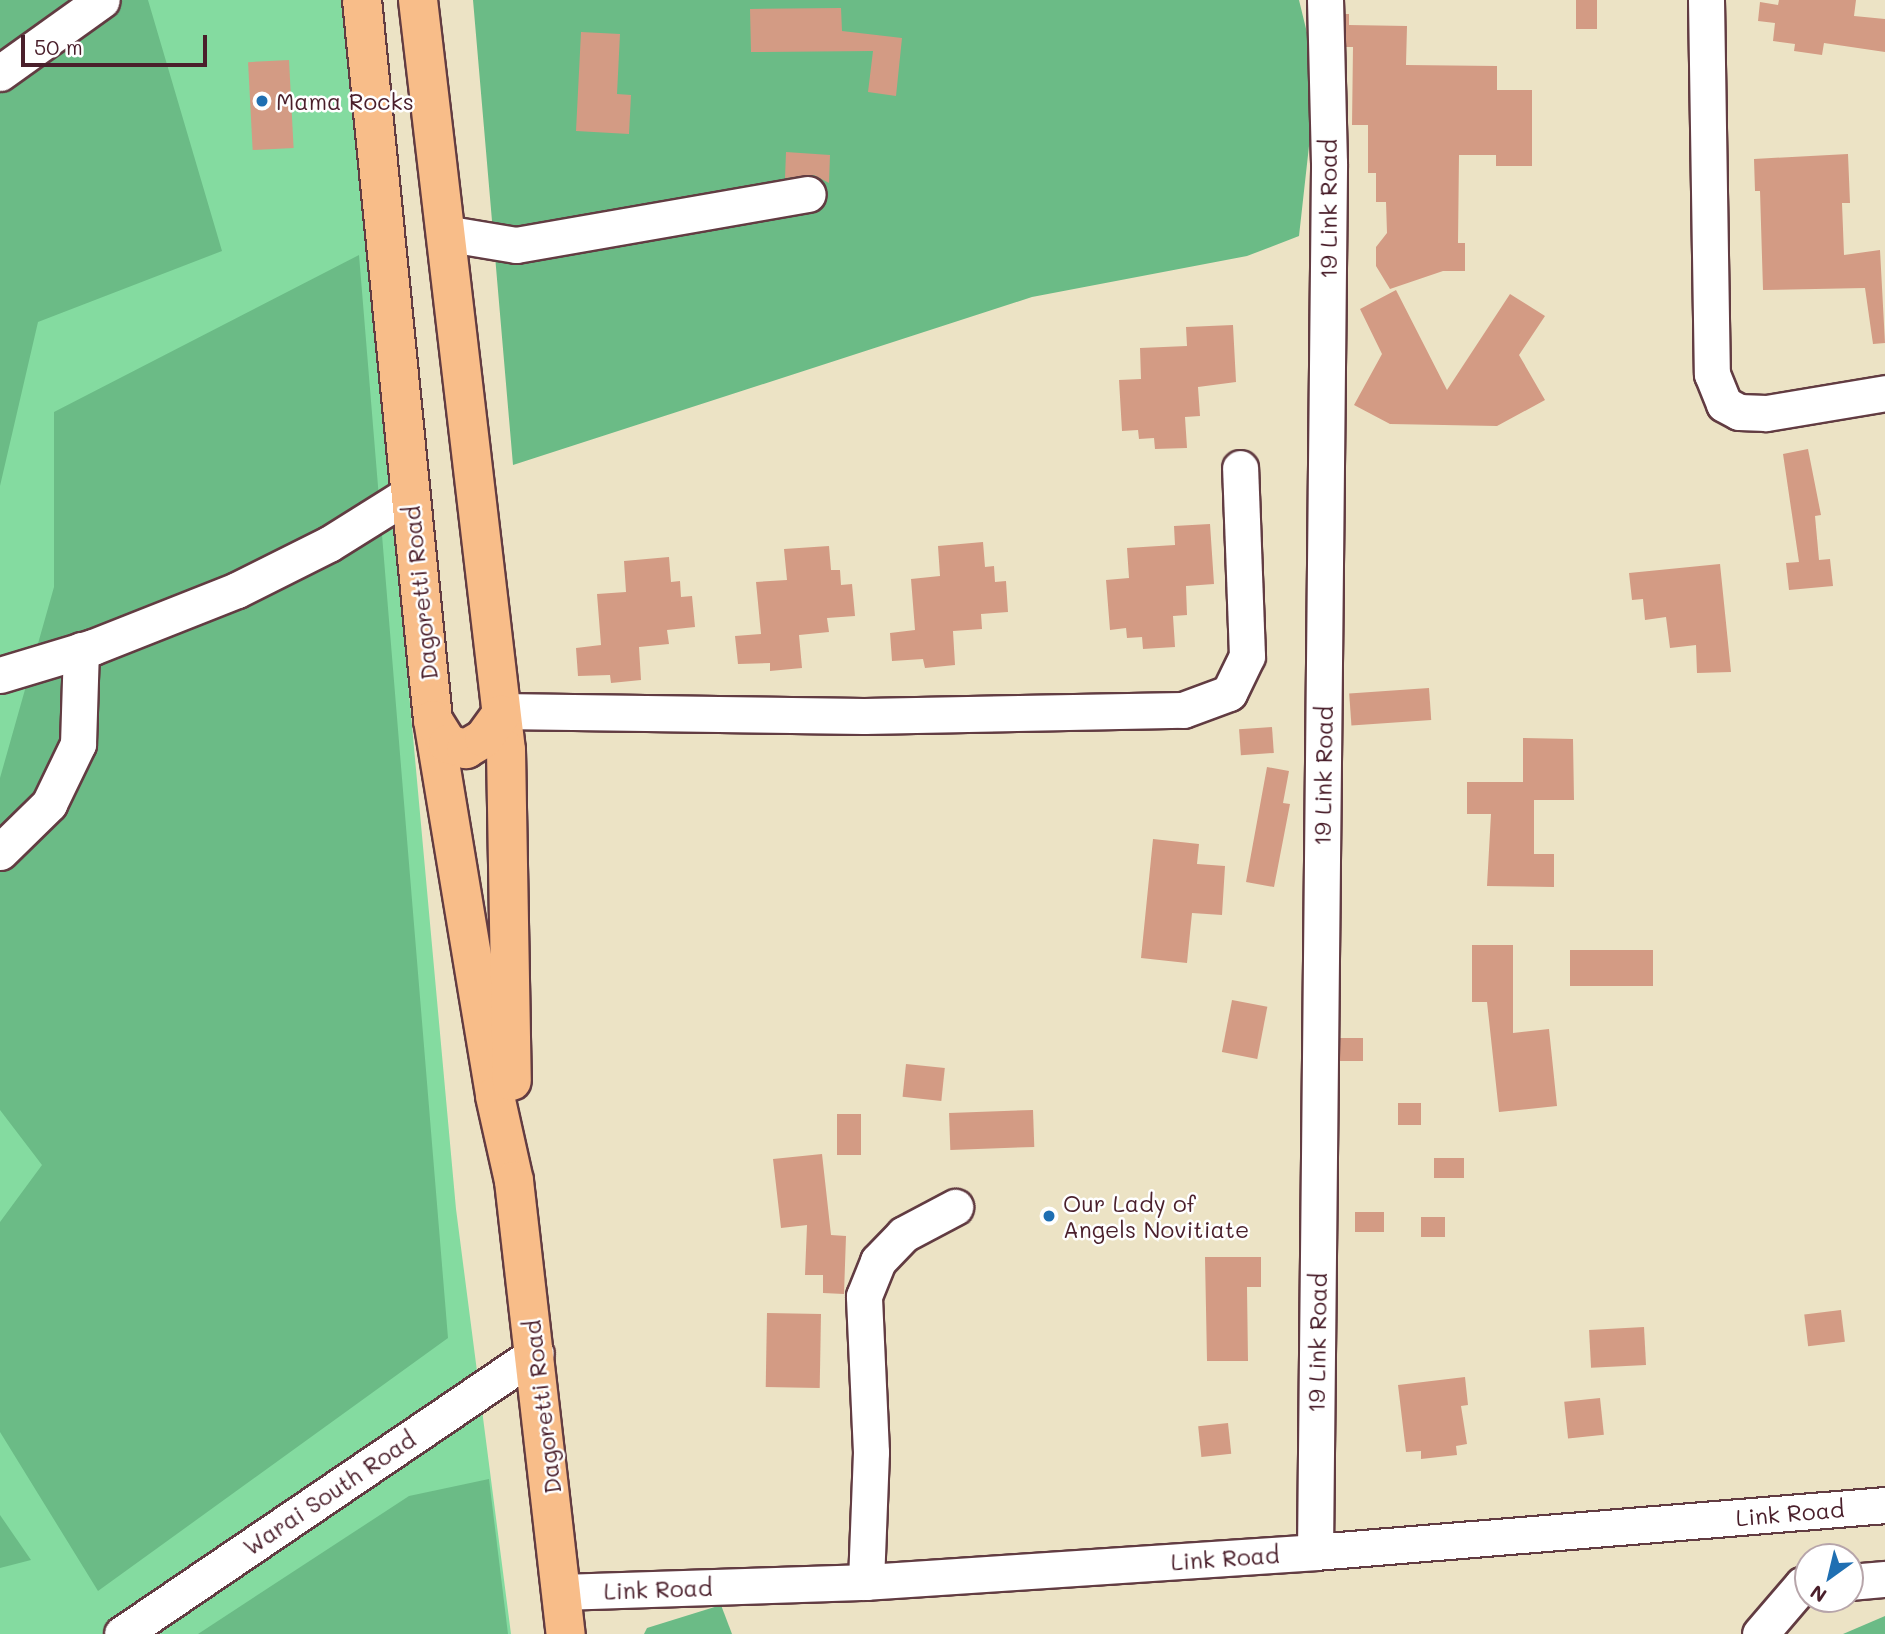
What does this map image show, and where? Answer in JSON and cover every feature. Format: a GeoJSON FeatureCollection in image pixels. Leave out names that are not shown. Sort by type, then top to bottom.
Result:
{"type":"FeatureCollection","features":[{"type":"Feature","properties":{"kind":"main road","name":"Dagoretti Road"},"geometry":{"type":"LineString","coordinates":[[362,0],[433,720],[495,1096],[514,1181],[536,1353],[566,1634]]}},
{"type":"Feature","properties":{"kind":"main road","name":"Dagoretti Road"},"geometry":{"type":"LineString","coordinates":[[418,0],[506,750],[514,1181]]}},
{"type":"Feature","properties":{"kind":"main road"},"geometry":{"type":"LineString","coordinates":[[433,720],[448,744],[466,749],[484,738],[501,713]]}},
{"type":"Feature","properties":{"kind":"street"},"geometry":{"type":"LineString","coordinates":[[0,73],[102,0]]}},
{"type":"Feature","properties":{"kind":"street","name":"19 Link Road"},"geometry":{"type":"LineString","coordinates":[[1315,1552],[1329,191],[1325,0]]}},
{"type":"Feature","properties":{"kind":"street"},"geometry":{"type":"LineString","coordinates":[[1706,0],[1712,374],[1724,404],[1739,412],[1766,413],[1885,393]]}},
{"type":"Feature","properties":{"kind":"street"},"geometry":{"type":"LineString","coordinates":[[444,233],[516,244],[808,194]]}},
{"type":"Feature","properties":{"kind":"street"},"geometry":{"type":"LineString","coordinates":[[501,713],[864,716],[1184,710],[1228,693],[1247,656],[1240,468]]}},
{"type":"Feature","properties":{"kind":"street"},"geometry":{"type":"LineString","coordinates":[[0,675],[81,650],[237,590],[329,544],[409,494]]}},
{"type":"Feature","properties":{"kind":"street"},"geometry":{"type":"LineString","coordinates":[[0,852],[49,804],[78,744],[81,650]]}},
{"type":"Feature","properties":{"kind":"street"},"geometry":{"type":"LineString","coordinates":[[866,1582],[871,1452],[864,1296],[878,1261],[904,1234],[955,1207]]}},
{"type":"Feature","properties":{"kind":"street","name":"Warai South Road"},"geometry":{"type":"LineString","coordinates":[[122,1634],[536,1353]]}},
{"type":"Feature","properties":{"kind":"street","name":"Link Road"},"geometry":{"type":"LineString","coordinates":[[563,1592],[866,1582],[1315,1552],[1885,1505]]}},
{"type":"Feature","properties":{"kind":"street"},"geometry":{"type":"LineString","coordinates":[[1864,1580],[1885,1578]]}},
{"type":"Feature","properties":{"kind":"street"},"geometry":{"type":"LineString","coordinates":[[1760,1634],[1794,1594]]}},
{"type":"Feature","properties":{"kind":"green space"},"geometry":{"type":"Polygon","coordinates":[[[0,0],[346,0],[456,1209],[511,1634],[0,1634],[0,0]]]}},
{"type":"Feature","properties":{"kind":"green space"},"geometry":{"type":"Polygon","coordinates":[[[0,0],[148,0],[222,251],[38,322],[0,486],[0,0]]]}},
{"type":"Feature","properties":{"kind":"green space"},"geometry":{"type":"Polygon","coordinates":[[[473,0],[1299,0],[1317,74],[1299,236],[1247,256],[1032,297],[513,465],[473,0]]]}},
{"type":"Feature","properties":{"kind":"green space"},"geometry":{"type":"Polygon","coordinates":[[[359,255],[448,1338],[98,1591],[0,1432],[0,1222],[42,1165],[0,1110],[0,778],[54,587],[54,412],[359,255]]]}},
{"type":"Feature","properties":{"kind":"green space"},"geometry":{"type":"Polygon","coordinates":[[[489,1479],[508,1634],[198,1634],[409,1496],[489,1479]]]}},
{"type":"Feature","properties":{"kind":"green space"},"geometry":{"type":"Polygon","coordinates":[[[0,1515],[31,1560],[0,1568],[0,1515]]]}},
{"type":"Feature","properties":{"kind":"green space"},"geometry":{"type":"Polygon","coordinates":[[[721,1605],[732,1634],[644,1634],[647,1628],[721,1605]]]}},
{"type":"Feature","properties":{"kind":"green space"},"geometry":{"type":"Polygon","coordinates":[[[1885,1616],[1885,1634],[1843,1634],[1885,1616]]]}},
{"type":"Feature","properties":{"kind":"building"},"geometry":{"type":"Polygon","coordinates":[[[1576,0],[1597,0],[1597,29],[1576,29],[1576,0]]]}},
{"type":"Feature","properties":{"kind":"building"},"geometry":{"type":"Polygon","coordinates":[[[1779,0],[1856,0],[1854,16],[1885,19],[1885,52],[1824,43],[1822,55],[1794,51],[1795,44],[1773,41],[1775,23],[1758,21],[1760,2],[1778,5],[1779,0]]]}},
{"type":"Feature","properties":{"kind":"building"},"geometry":{"type":"Polygon","coordinates":[[[841,8],[842,31],[902,38],[896,96],[868,92],[873,51],[751,52],[750,9],[841,8]]]}},
{"type":"Feature","properties":{"kind":"building"},"geometry":{"type":"Polygon","coordinates":[[[1345,14],[1349,14],[1349,25],[1407,26],[1406,65],[1497,66],[1497,90],[1532,90],[1532,166],[1496,166],[1496,155],[1459,155],[1458,243],[1465,243],[1465,271],[1443,271],[1390,289],[1376,266],[1376,247],[1387,233],[1386,202],[1376,202],[1376,173],[1368,173],[1368,125],[1352,125],[1353,47],[1346,47],[1345,14]]]}},
{"type":"Feature","properties":{"kind":"building"},"geometry":{"type":"Polygon","coordinates":[[[581,32],[620,34],[617,94],[631,95],[629,134],[576,131],[581,32]]]}},
{"type":"Feature","properties":{"kind":"building"},"geometry":{"type":"Polygon","coordinates":[[[289,60],[294,148],[253,150],[248,62],[289,60]]]}},
{"type":"Feature","properties":{"kind":"building"},"geometry":{"type":"Polygon","coordinates":[[[786,152],[830,155],[829,183],[814,175],[785,178],[786,152]]]}},
{"type":"Feature","properties":{"kind":"building"},"geometry":{"type":"Polygon","coordinates":[[[1848,154],[1850,203],[1842,203],[1844,255],[1880,250],[1885,343],[1873,344],[1865,288],[1763,290],[1760,191],[1755,191],[1754,159],[1848,154]]]}},
{"type":"Feature","properties":{"kind":"building"},"geometry":{"type":"Polygon","coordinates":[[[1396,290],[1447,390],[1510,294],[1545,316],[1519,355],[1545,400],[1497,426],[1390,424],[1354,405],[1382,354],[1360,309],[1396,290]]]}},
{"type":"Feature","properties":{"kind":"building"},"geometry":{"type":"Polygon","coordinates":[[[1233,325],[1236,382],[1198,387],[1200,416],[1185,417],[1187,448],[1155,449],[1154,438],[1139,439],[1138,430],[1122,431],[1119,380],[1141,379],[1140,348],[1187,346],[1186,327],[1233,325]]]}},
{"type":"Feature","properties":{"kind":"building"},"geometry":{"type":"Polygon","coordinates":[[[1808,449],[1821,515],[1815,516],[1819,560],[1830,559],[1833,586],[1789,590],[1786,563],[1799,562],[1783,454],[1808,449]]]}},
{"type":"Feature","properties":{"kind":"building"},"geometry":{"type":"Polygon","coordinates":[[[1210,524],[1214,584],[1186,586],[1187,615],[1173,616],[1175,647],[1143,649],[1142,637],[1127,638],[1126,628],[1110,630],[1106,580],[1129,578],[1127,548],[1175,545],[1174,526],[1210,524]]]}},
{"type":"Feature","properties":{"kind":"building"},"geometry":{"type":"Polygon","coordinates":[[[983,542],[985,567],[994,566],[995,582],[1006,581],[1008,612],[981,614],[982,629],[953,631],[955,665],[925,668],[923,659],[892,661],[890,633],[915,630],[911,579],[940,576],[938,546],[983,542]]]}},
{"type":"Feature","properties":{"kind":"building"},"geometry":{"type":"Polygon","coordinates":[[[829,546],[831,570],[840,570],[841,585],[852,584],[855,616],[827,618],[829,632],[799,635],[802,668],[770,671],[770,663],[738,664],[735,636],[761,634],[756,582],[787,580],[784,549],[829,546]]]}},
{"type":"Feature","properties":{"kind":"building"},"geometry":{"type":"Polygon","coordinates":[[[669,557],[671,582],[680,581],[681,597],[692,596],[695,627],[667,630],[669,644],[639,647],[641,680],[611,683],[610,675],[578,676],[576,648],[601,645],[597,594],[626,592],[624,561],[669,557]]]}},
{"type":"Feature","properties":{"kind":"building"},"geometry":{"type":"Polygon","coordinates":[[[1720,564],[1731,672],[1697,673],[1696,645],[1670,648],[1666,617],[1645,620],[1643,599],[1632,600],[1629,573],[1720,564]]]}},
{"type":"Feature","properties":{"kind":"building"},"geometry":{"type":"Polygon","coordinates":[[[1429,688],[1431,720],[1351,726],[1349,694],[1429,688]]]}},
{"type":"Feature","properties":{"kind":"building"},"geometry":{"type":"Polygon","coordinates":[[[1272,727],[1274,753],[1241,755],[1239,729],[1272,727]]]}},
{"type":"Feature","properties":{"kind":"building"},"geometry":{"type":"Polygon","coordinates":[[[1523,738],[1573,739],[1574,800],[1534,800],[1534,854],[1554,854],[1554,887],[1487,886],[1491,814],[1467,814],[1467,782],[1523,782],[1523,738]]]}},
{"type":"Feature","properties":{"kind":"building"},"geometry":{"type":"Polygon","coordinates":[[[1267,767],[1289,771],[1283,803],[1290,804],[1274,887],[1246,882],[1267,767]]]}},
{"type":"Feature","properties":{"kind":"building"},"geometry":{"type":"Polygon","coordinates":[[[1153,839],[1199,844],[1197,864],[1225,866],[1222,915],[1192,913],[1187,963],[1141,958],[1153,839]]]}},
{"type":"Feature","properties":{"kind":"building"},"geometry":{"type":"Polygon","coordinates":[[[1472,945],[1513,945],[1513,1033],[1549,1029],[1557,1106],[1499,1112],[1487,1002],[1472,1002],[1472,945]]]}},
{"type":"Feature","properties":{"kind":"building"},"geometry":{"type":"Polygon","coordinates":[[[1570,950],[1653,950],[1653,986],[1570,986],[1570,950]]]}},
{"type":"Feature","properties":{"kind":"building"},"geometry":{"type":"Polygon","coordinates":[[[1232,1000],[1267,1007],[1257,1059],[1222,1052],[1232,1000]]]}},
{"type":"Feature","properties":{"kind":"building"},"geometry":{"type":"Polygon","coordinates":[[[1340,1038],[1363,1038],[1363,1061],[1340,1061],[1340,1038]]]}},
{"type":"Feature","properties":{"kind":"building"},"geometry":{"type":"Polygon","coordinates":[[[906,1064],[945,1068],[941,1101],[903,1097],[906,1064]]]}},
{"type":"Feature","properties":{"kind":"building"},"geometry":{"type":"Polygon","coordinates":[[[1398,1103],[1421,1103],[1421,1125],[1398,1125],[1398,1103]]]}},
{"type":"Feature","properties":{"kind":"building"},"geometry":{"type":"Polygon","coordinates":[[[1033,1110],[1034,1147],[950,1150],[949,1113],[1033,1110]]]}},
{"type":"Feature","properties":{"kind":"building"},"geometry":{"type":"Polygon","coordinates":[[[837,1114],[861,1114],[861,1155],[837,1155],[837,1114]]]}},
{"type":"Feature","properties":{"kind":"building"},"geometry":{"type":"Polygon","coordinates":[[[822,1154],[831,1235],[846,1236],[844,1294],[823,1293],[823,1275],[805,1275],[807,1225],[781,1228],[773,1159],[822,1154]]]}},
{"type":"Feature","properties":{"kind":"building"},"geometry":{"type":"Polygon","coordinates":[[[1434,1158],[1464,1158],[1464,1178],[1434,1178],[1434,1158]]]}},
{"type":"Feature","properties":{"kind":"building"},"geometry":{"type":"Polygon","coordinates":[[[1355,1212],[1384,1212],[1384,1232],[1355,1232],[1355,1212]]]}},
{"type":"Feature","properties":{"kind":"building"},"geometry":{"type":"Polygon","coordinates":[[[1421,1217],[1445,1217],[1445,1237],[1421,1237],[1421,1217]]]}},
{"type":"Feature","properties":{"kind":"building"},"geometry":{"type":"Polygon","coordinates":[[[1205,1257],[1261,1257],[1261,1287],[1247,1287],[1248,1361],[1207,1361],[1205,1257]]]}},
{"type":"Feature","properties":{"kind":"building"},"geometry":{"type":"Polygon","coordinates":[[[1841,1310],[1845,1342],[1808,1346],[1804,1315],[1841,1310]]]}},
{"type":"Feature","properties":{"kind":"building"},"geometry":{"type":"Polygon","coordinates":[[[767,1313],[821,1314],[820,1388],[766,1387],[767,1313]]]}},
{"type":"Feature","properties":{"kind":"building"},"geometry":{"type":"Polygon","coordinates":[[[1644,1327],[1646,1365],[1591,1368],[1589,1330],[1644,1327]]]}},
{"type":"Feature","properties":{"kind":"building"},"geometry":{"type":"Polygon","coordinates":[[[1465,1377],[1468,1405],[1461,1406],[1467,1444],[1456,1446],[1457,1455],[1421,1459],[1421,1451],[1406,1452],[1398,1385],[1465,1377]]]}},
{"type":"Feature","properties":{"kind":"building"},"geometry":{"type":"Polygon","coordinates":[[[1600,1398],[1604,1435],[1568,1439],[1564,1402],[1600,1398]]]}},
{"type":"Feature","properties":{"kind":"building"},"geometry":{"type":"Polygon","coordinates":[[[1228,1423],[1231,1454],[1201,1457],[1198,1426],[1228,1423]]]}},
{"type":"Feature","properties":{"kind":"place","name":"Mama Rocks"},"geometry":{"type":"Point","coordinates":[262,101]}},
{"type":"Feature","properties":{"kind":"place","name":"Our Lady of Angels Novitiate"},"geometry":{"type":"Point","coordinates":[1049,1216]}}]}
